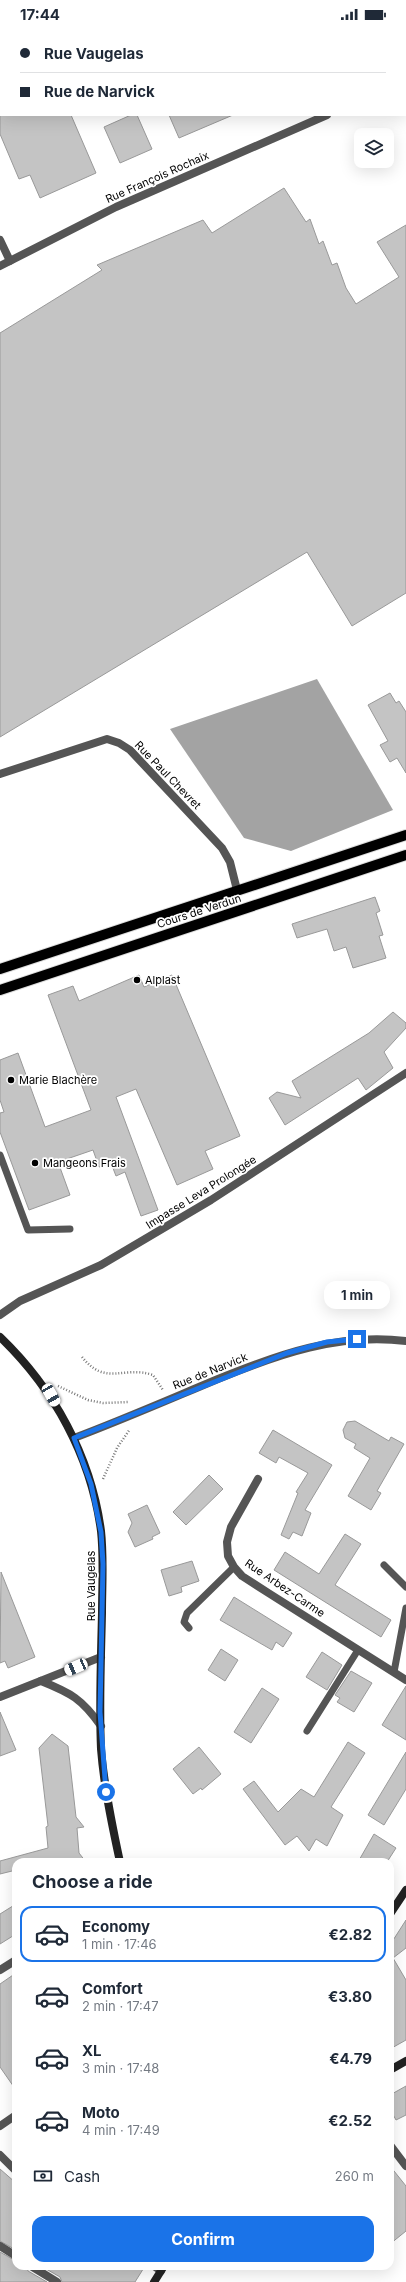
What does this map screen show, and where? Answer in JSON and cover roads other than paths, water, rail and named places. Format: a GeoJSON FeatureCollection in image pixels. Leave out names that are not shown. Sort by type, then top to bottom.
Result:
{"type":"FeatureCollection","features":[{"type":"Feature","properties":{"kind":"main road","name":"Cours de Verdun"},"geometry":{"type":"LineString","coordinates":[[0,969],[406,835]]}},
{"type":"Feature","properties":{"kind":"main road","name":"Cours de Verdun"},"geometry":{"type":"LineString","coordinates":[[0,990],[406,855]]}},
{"type":"Feature","properties":{"kind":"main road","name":"Rue Vaugelas"},"geometry":{"type":"LineString","coordinates":[[2,1339],[20,1357],[51,1395],[74,1438],[91,1484],[101,1532],[103,1564],[101,1726],[106,1792],[119,1858]]}},
{"type":"Feature","properties":{"kind":"main road"},"geometry":{"type":"LineString","coordinates":[[394,1908],[406,1890]]}},
{"type":"Feature","properties":{"kind":"main road"},"geometry":{"type":"LineString","coordinates":[[394,2068],[406,2061]]}},
{"type":"Feature","properties":{"kind":"main road"},"geometry":{"type":"LineString","coordinates":[[154,2282],[162,2270]]}},
{"type":"Feature","properties":{"kind":"street","name":"Rue François Rochaix"},"geometry":{"type":"LineString","coordinates":[[0,266],[116,207],[325,116]]}},
{"type":"Feature","properties":{"kind":"street"},"geometry":{"type":"LineString","coordinates":[[0,240],[10,261]]}},
{"type":"Feature","properties":{"kind":"street","name":"Rue Paul Chevret"},"geometry":{"type":"LineString","coordinates":[[0,774],[106,739],[119,743],[130,750],[222,848],[230,862],[237,890]]}},
{"type":"Feature","properties":{"kind":"street","name":"Impasse Leva Prolongée"},"geometry":{"type":"LineString","coordinates":[[0,1315],[20,1301],[101,1265],[211,1200],[370,1094],[406,1073]]}},
{"type":"Feature","properties":{"kind":"street","name":"Rue de Narvick"},"geometry":{"type":"LineString","coordinates":[[74,1438],[258,1363],[310,1346],[367,1338],[406,1341]]}},
{"type":"Feature","properties":{"kind":"street","name":"Rue Arbez-Carme"},"geometry":{"type":"LineString","coordinates":[[258,1478],[231,1527],[227,1542],[228,1556],[234,1566],[242,1576],[406,1680]]}},
{"type":"Feature","properties":{"kind":"street"},"geometry":{"type":"LineString","coordinates":[[0,1697],[101,1657]]}},
{"type":"Feature","properties":{"kind":"street"},"geometry":{"type":"LineString","coordinates":[[41,1681],[69,1692],[78,1698],[87,1706],[101,1726]]}},
{"type":"Feature","properties":{"kind":"street"},"geometry":{"type":"LineString","coordinates":[[0,1970],[12,1962]]}},
{"type":"Feature","properties":{"kind":"street"},"geometry":{"type":"LineString","coordinates":[[0,2126],[12,2118]]}},
{"type":"Feature","properties":{"kind":"street"},"geometry":{"type":"LineString","coordinates":[[394,2150],[406,2166]]}},
{"type":"Feature","properties":{"kind":"street"},"geometry":{"type":"LineString","coordinates":[[0,2155],[12,2168]]}},
{"type":"Feature","properties":{"kind":"street"},"geometry":{"type":"LineString","coordinates":[[0,2246],[12,2254]]}},
{"type":"Feature","properties":{"kind":"street"},"geometry":{"type":"LineString","coordinates":[[37,2270],[56,2282]]}},
{"type":"Feature","properties":{"kind":"lane"},"geometry":{"type":"LineString","coordinates":[[0,1155],[28,1230],[70,1229]]}},
{"type":"Feature","properties":{"kind":"lane"},"geometry":{"type":"LineString","coordinates":[[384,1564],[406,1587]]}},
{"type":"Feature","properties":{"kind":"lane"},"geometry":{"type":"LineString","coordinates":[[189,1628],[184,1622],[187,1613],[234,1566]]}},
{"type":"Feature","properties":{"kind":"lane"},"geometry":{"type":"LineString","coordinates":[[394,1672],[406,1608]]}},
{"type":"Feature","properties":{"kind":"lane"},"geometry":{"type":"LineString","coordinates":[[307,1731],[358,1650]]}},
{"type":"Feature","properties":{"kind":"place","name":"Alplast"},"geometry":{"type":"Point","coordinates":[137,980]}},
{"type":"Feature","properties":{"kind":"place","name":"Marie Blachère"},"geometry":{"type":"Point","coordinates":[11,1080]}},
{"type":"Feature","properties":{"kind":"place","name":"Mangeons Frais"},"geometry":{"type":"Point","coordinates":[35,1163]}}]}
